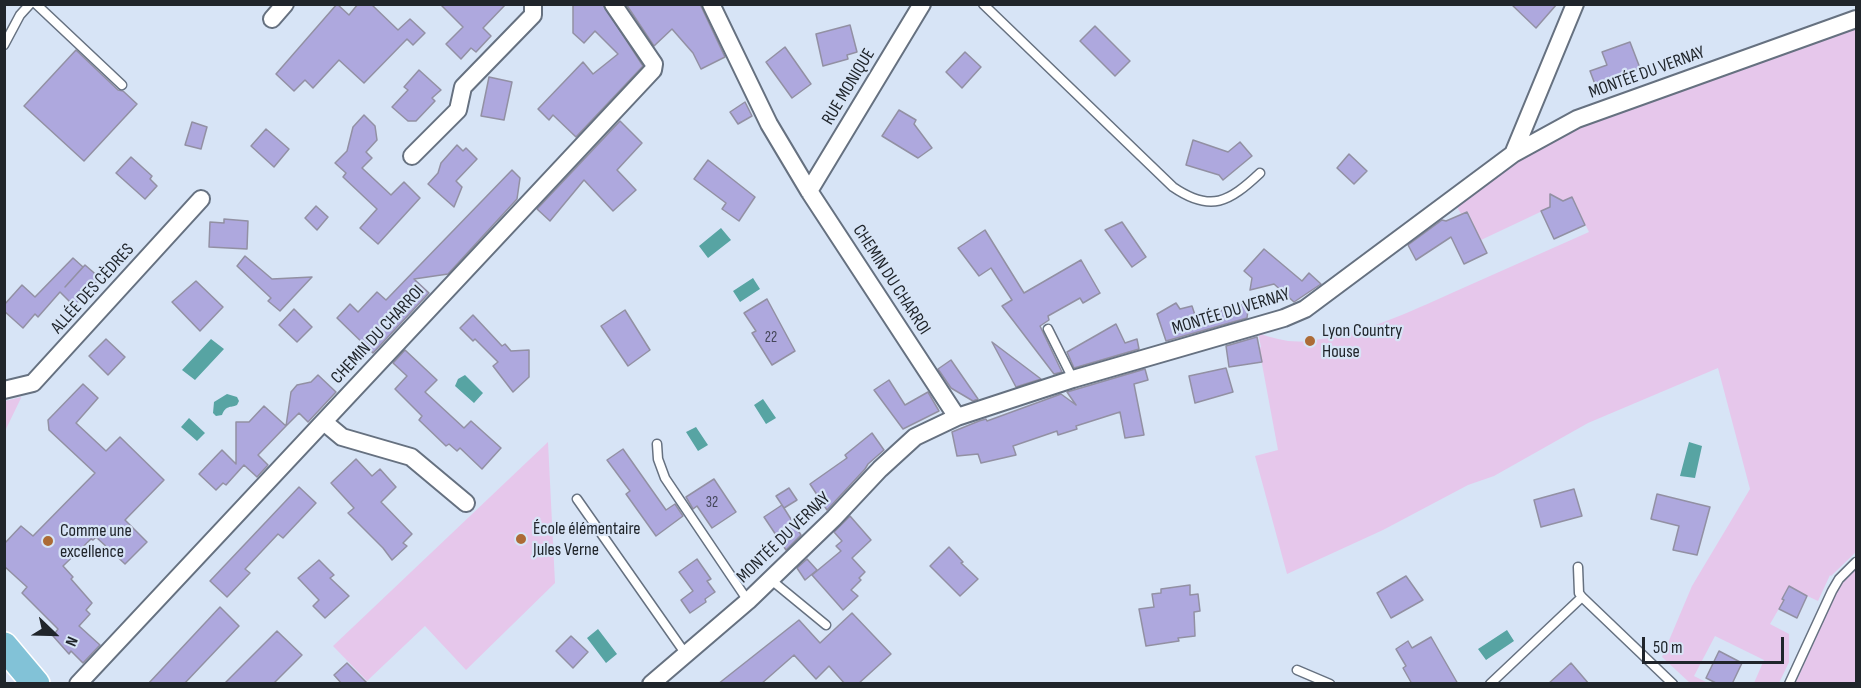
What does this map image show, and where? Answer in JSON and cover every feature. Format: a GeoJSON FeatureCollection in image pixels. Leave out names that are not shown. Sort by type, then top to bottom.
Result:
{"type":"FeatureCollection","features":[{"type":"Feature","properties":{"kind":"main road"},"geometry":{"type":"LineString","coordinates":[[4,646],[36,684]]}},
{"type":"Feature","properties":{"kind":"street"},"geometry":{"type":"LineString","coordinates":[[272,19],[285,4]]}},
{"type":"Feature","properties":{"kind":"street"},"geometry":{"type":"LineString","coordinates":[[412,156],[458,110],[463,87],[533,15],[532,4]]}},
{"type":"Feature","properties":{"kind":"street","name":"CHEMIN DU CHARROI"},"geometry":{"type":"LineString","coordinates":[[78,684],[653,70],[654,64],[613,4]]}},
{"type":"Feature","properties":{"kind":"street","name":"CHEMIN DU CHARROI"},"geometry":{"type":"LineString","coordinates":[[711,4],[769,124],[809,190],[957,417]]}},
{"type":"Feature","properties":{"kind":"street","name":"RUE MONIQUE"},"geometry":{"type":"LineString","coordinates":[[809,190],[922,4]]}},
{"type":"Feature","properties":{"kind":"street"},"geometry":{"type":"LineString","coordinates":[[1513,154],[1575,4]]}},
{"type":"Feature","properties":{"kind":"street","name":"MONTÉE DU VERNAY"},"geometry":{"type":"LineString","coordinates":[[651,684],[748,601],[911,440],[957,417],[1073,379],[1284,318],[1305,309],[1513,154],[1577,119],[1857,19]]}},
{"type":"Feature","properties":{"kind":"street","name":"ALLÉE DES CÈDRES"},"geometry":{"type":"LineString","coordinates":[[4,390],[33,383],[201,199]]}},
{"type":"Feature","properties":{"kind":"street"},"geometry":{"type":"LineString","coordinates":[[324,422],[342,437],[411,458],[466,502]]}},
{"type":"Feature","properties":{"kind":"lane"},"geometry":{"type":"LineString","coordinates":[[4,45],[20,15],[30,4]]}},
{"type":"Feature","properties":{"kind":"lane"},"geometry":{"type":"LineString","coordinates":[[36,4],[122,85]]}},
{"type":"Feature","properties":{"kind":"lane"},"geometry":{"type":"LineString","coordinates":[[983,4],[1173,187],[1185,195],[1211,202],[1224,200],[1237,194],[1260,173]]}},
{"type":"Feature","properties":{"kind":"lane"},"geometry":{"type":"LineString","coordinates":[[1048,329],[1073,379]]}},
{"type":"Feature","properties":{"kind":"lane"},"geometry":{"type":"LineString","coordinates":[[657,444],[658,459],[665,478],[748,601]]}},
{"type":"Feature","properties":{"kind":"lane"},"geometry":{"type":"LineString","coordinates":[[576,499],[685,653]]}},
{"type":"Feature","properties":{"kind":"lane"},"geometry":{"type":"LineString","coordinates":[[1789,684],[1832,591],[1839,579],[1857,562]]}},
{"type":"Feature","properties":{"kind":"lane"},"geometry":{"type":"LineString","coordinates":[[1578,567],[1582,597],[1673,684]]}},
{"type":"Feature","properties":{"kind":"lane"},"geometry":{"type":"LineString","coordinates":[[770,579],[826,625]]}},
{"type":"Feature","properties":{"kind":"lane"},"geometry":{"type":"LineString","coordinates":[[1490,684],[1582,597]]}},
{"type":"Feature","properties":{"kind":"lane"},"geometry":{"type":"LineString","coordinates":[[1297,670],[1330,684]]}},
{"type":"Feature","properties":{"kind":"shaded area"},"geometry":{"type":"Polygon","coordinates":[[[1856,26],[1856,552],[1830,575],[1818,601],[1788,587],[1782,599],[1784,600],[1770,624],[1789,634],[1789,662],[1779,683],[1754,683],[1764,660],[1715,636],[1694,676],[1708,683],[1690,683],[1662,657],[1692,586],[1750,489],[1718,368],[1588,423],[1494,476],[1468,485],[1383,530],[1287,574],[1255,456],[1278,450],[1258,333],[1282,340],[1301,341],[1364,329],[1419,308],[1589,232],[1572,197],[1557,204],[1550,198],[1553,206],[1481,240],[1470,233],[1476,230],[1468,212],[1461,214],[1455,203],[1542,141],[1590,121],[1856,26]]]}},
{"type":"Feature","properties":{"kind":"shaded area"},"geometry":{"type":"Polygon","coordinates":[[[721,228],[731,240],[708,258],[699,246],[721,228]]]}},
{"type":"Feature","properties":{"kind":"shaded area"},"geometry":{"type":"Polygon","coordinates":[[[753,278],[760,289],[740,302],[733,291],[753,278]]]}},
{"type":"Feature","properties":{"kind":"shaded area"},"geometry":{"type":"Polygon","coordinates":[[[211,339],[224,349],[195,380],[182,370],[211,339]]]}},
{"type":"Feature","properties":{"kind":"shaded area"},"geometry":{"type":"Polygon","coordinates":[[[465,375],[483,393],[474,403],[455,386],[458,379],[465,375]]]}},
{"type":"Feature","properties":{"kind":"shaded area"},"geometry":{"type":"Polygon","coordinates":[[[227,394],[237,397],[239,401],[237,405],[227,408],[222,415],[216,416],[213,413],[214,402],[227,394]]]}},
{"type":"Feature","properties":{"kind":"shaded area"},"geometry":{"type":"Polygon","coordinates":[[[21,398],[5,431],[5,401],[21,398]]]}},
{"type":"Feature","properties":{"kind":"shaded area"},"geometry":{"type":"Polygon","coordinates":[[[763,399],[776,418],[766,424],[754,405],[763,399]]]}},
{"type":"Feature","properties":{"kind":"shaded area"},"geometry":{"type":"Polygon","coordinates":[[[189,418],[205,433],[197,441],[181,427],[189,418]]]}},
{"type":"Feature","properties":{"kind":"shaded area"},"geometry":{"type":"Polygon","coordinates":[[[696,427],[708,445],[698,451],[686,432],[696,427]]]}},
{"type":"Feature","properties":{"kind":"shaded area"},"geometry":{"type":"Polygon","coordinates":[[[548,442],[555,583],[466,670],[425,626],[367,681],[333,646],[548,442]]]}},
{"type":"Feature","properties":{"kind":"shaded area"},"geometry":{"type":"Polygon","coordinates":[[[1689,442],[1702,446],[1695,478],[1680,476],[1689,442]]]}},
{"type":"Feature","properties":{"kind":"shaded area"},"geometry":{"type":"Polygon","coordinates":[[[1856,569],[1856,683],[1795,684],[1840,585],[1856,569]]]}},
{"type":"Feature","properties":{"kind":"shaded area"},"geometry":{"type":"Polygon","coordinates":[[[598,629],[617,654],[606,663],[587,638],[598,629]]]}},
{"type":"Feature","properties":{"kind":"shaded area"},"geometry":{"type":"Polygon","coordinates":[[[1507,630],[1514,641],[1486,660],[1478,649],[1507,630]]]}},
{"type":"Feature","properties":{"kind":"building"},"geometry":{"type":"Polygon","coordinates":[[[337,4],[349,15],[358,4],[371,4],[398,30],[410,19],[425,33],[413,45],[407,39],[364,83],[339,60],[313,88],[305,80],[294,91],[276,74],[337,4]]]}},
{"type":"Feature","properties":{"kind":"building"},"geometry":{"type":"Polygon","coordinates":[[[440,4],[506,4],[483,28],[491,36],[476,52],[471,48],[461,59],[446,44],[463,27],[440,4]]]}},
{"type":"Feature","properties":{"kind":"building"},"geometry":{"type":"Polygon","coordinates":[[[573,4],[603,4],[643,66],[576,137],[553,115],[549,120],[538,109],[583,62],[593,74],[618,54],[595,31],[584,43],[573,33],[573,4]]]}},
{"type":"Feature","properties":{"kind":"building"},"geometry":{"type":"Polygon","coordinates":[[[626,4],[700,4],[725,57],[701,69],[693,53],[672,29],[654,46],[626,4]]]}},
{"type":"Feature","properties":{"kind":"building"},"geometry":{"type":"Polygon","coordinates":[[[1511,4],[1557,4],[1536,28],[1511,4]]]}},
{"type":"Feature","properties":{"kind":"building"},"geometry":{"type":"Polygon","coordinates":[[[850,25],[857,52],[847,55],[848,59],[823,66],[816,34],[850,25]]]}},
{"type":"Feature","properties":{"kind":"building"},"geometry":{"type":"Polygon","coordinates":[[[1095,26],[1130,61],[1115,76],[1080,41],[1095,26]]]}},
{"type":"Feature","properties":{"kind":"building"},"geometry":{"type":"Polygon","coordinates":[[[1630,42],[1640,68],[1596,87],[1590,71],[1607,65],[1602,52],[1630,42]]]}},
{"type":"Feature","properties":{"kind":"building"},"geometry":{"type":"Polygon","coordinates":[[[785,47],[811,84],[792,98],[766,62],[785,47]]]}},
{"type":"Feature","properties":{"kind":"building"},"geometry":{"type":"Polygon","coordinates":[[[76,50],[118,90],[123,91],[137,104],[84,161],[24,106],[76,50]]]}},
{"type":"Feature","properties":{"kind":"building"},"geometry":{"type":"Polygon","coordinates":[[[965,52],[981,67],[962,88],[946,72],[965,52]]]}},
{"type":"Feature","properties":{"kind":"building"},"geometry":{"type":"Polygon","coordinates":[[[419,70],[441,90],[432,98],[435,101],[416,121],[408,121],[392,107],[408,90],[404,87],[419,70]]]}},
{"type":"Feature","properties":{"kind":"building"},"geometry":{"type":"Polygon","coordinates":[[[489,77],[512,82],[504,120],[481,116],[489,77]]]}},
{"type":"Feature","properties":{"kind":"building"},"geometry":{"type":"Polygon","coordinates":[[[745,102],[752,116],[738,124],[730,112],[745,102]]]}},
{"type":"Feature","properties":{"kind":"building"},"geometry":{"type":"Polygon","coordinates":[[[899,110],[916,120],[914,124],[932,148],[918,158],[882,136],[899,110]]]}},
{"type":"Feature","properties":{"kind":"building"},"geometry":{"type":"Polygon","coordinates":[[[364,115],[375,126],[377,140],[366,152],[372,158],[362,168],[391,195],[404,182],[420,198],[378,244],[360,228],[377,209],[343,177],[346,173],[335,163],[347,151],[353,127],[364,115]]]}},
{"type":"Feature","properties":{"kind":"building"},"geometry":{"type":"Polygon","coordinates":[[[620,121],[642,143],[617,170],[636,190],[613,211],[584,180],[550,221],[537,209],[620,121]]]}},
{"type":"Feature","properties":{"kind":"building"},"geometry":{"type":"Polygon","coordinates":[[[192,122],[207,127],[201,149],[185,145],[192,122]]]}},
{"type":"Feature","properties":{"kind":"building"},"geometry":{"type":"Polygon","coordinates":[[[266,129],[289,149],[274,167],[251,146],[266,129]]]}},
{"type":"Feature","properties":{"kind":"building"},"geometry":{"type":"Polygon","coordinates":[[[1193,140],[1228,152],[1240,142],[1252,156],[1223,180],[1219,175],[1186,165],[1193,140]]]}},
{"type":"Feature","properties":{"kind":"building"},"geometry":{"type":"Polygon","coordinates":[[[457,145],[463,151],[466,148],[477,159],[456,181],[462,187],[454,207],[428,184],[438,173],[441,163],[457,145]]]}},
{"type":"Feature","properties":{"kind":"building"},"geometry":{"type":"Polygon","coordinates":[[[1349,154],[1367,171],[1354,184],[1337,168],[1349,154]]]}},
{"type":"Feature","properties":{"kind":"building"},"geometry":{"type":"Polygon","coordinates":[[[131,157],[152,176],[150,179],[157,186],[145,199],[116,173],[131,157]]]}},
{"type":"Feature","properties":{"kind":"building"},"geometry":{"type":"Polygon","coordinates":[[[708,160],[755,197],[739,221],[722,209],[726,203],[694,179],[708,160]]]}},
{"type":"Feature","properties":{"kind":"building"},"geometry":{"type":"Polygon","coordinates":[[[512,170],[520,178],[517,199],[448,274],[414,279],[429,293],[373,353],[337,318],[350,304],[358,312],[377,292],[386,300],[512,170]]]}},
{"type":"Feature","properties":{"kind":"building"},"geometry":{"type":"Polygon","coordinates":[[[1550,194],[1563,201],[1572,197],[1585,225],[1554,239],[1541,211],[1550,207],[1550,194]]]}},
{"type":"Feature","properties":{"kind":"building"},"geometry":{"type":"Polygon","coordinates":[[[316,206],[328,217],[317,230],[305,218],[316,206]]]}},
{"type":"Feature","properties":{"kind":"building"},"geometry":{"type":"Polygon","coordinates":[[[1467,212],[1487,253],[1464,264],[1451,237],[1416,260],[1408,245],[1442,220],[1446,221],[1467,212]]]}},
{"type":"Feature","properties":{"kind":"building"},"geometry":{"type":"Polygon","coordinates":[[[224,219],[248,221],[247,249],[209,247],[210,222],[224,223],[224,219]]]}},
{"type":"Feature","properties":{"kind":"building"},"geometry":{"type":"Polygon","coordinates":[[[1122,222],[1146,257],[1132,267],[1105,230],[1122,222]]]}},
{"type":"Feature","properties":{"kind":"building"},"geometry":{"type":"Polygon","coordinates":[[[985,230],[1024,293],[1081,260],[1100,293],[1083,303],[1080,298],[1048,316],[1049,320],[1040,326],[1062,372],[1054,374],[1002,306],[1012,300],[991,268],[979,276],[958,248],[985,230]]]}},
{"type":"Feature","properties":{"kind":"building"},"geometry":{"type":"Polygon","coordinates":[[[1264,249],[1302,281],[1309,273],[1321,284],[1294,302],[1274,284],[1250,290],[1252,278],[1244,271],[1264,249]]]}},
{"type":"Feature","properties":{"kind":"building"},"geometry":{"type":"Polygon","coordinates":[[[245,256],[272,279],[312,277],[280,311],[268,301],[271,298],[237,266],[245,256]]]}},
{"type":"Feature","properties":{"kind":"building"},"geometry":{"type":"Polygon","coordinates":[[[73,258],[83,267],[65,287],[85,265],[100,278],[74,306],[60,292],[38,317],[35,314],[23,328],[4,311],[4,305],[22,285],[35,297],[73,258]]]}},
{"type":"Feature","properties":{"kind":"building"},"geometry":{"type":"Polygon","coordinates":[[[196,281],[223,307],[200,331],[172,302],[196,281]]]}},
{"type":"Feature","properties":{"kind":"building"},"geometry":{"type":"Polygon","coordinates":[[[767,299],[795,351],[772,365],[752,333],[756,331],[744,313],[767,299]]]}},
{"type":"Feature","properties":{"kind":"building"},"geometry":{"type":"Polygon","coordinates":[[[1249,302],[1247,318],[1166,341],[1157,314],[1176,303],[1180,309],[1192,306],[1196,318],[1249,302]]]}},
{"type":"Feature","properties":{"kind":"building"},"geometry":{"type":"Polygon","coordinates":[[[294,309],[312,327],[297,342],[279,325],[294,309]]]}},
{"type":"Feature","properties":{"kind":"building"},"geometry":{"type":"Polygon","coordinates":[[[625,310],[650,350],[628,366],[601,326],[625,310]]]}},
{"type":"Feature","properties":{"kind":"building"},"geometry":{"type":"Polygon","coordinates":[[[473,315],[502,346],[505,344],[511,351],[529,350],[529,377],[513,392],[493,366],[498,362],[475,339],[473,341],[460,328],[473,315]]]}},
{"type":"Feature","properties":{"kind":"building"},"geometry":{"type":"Polygon","coordinates":[[[1116,324],[1125,343],[1137,339],[1139,349],[1074,368],[1067,352],[1116,324]]]}},
{"type":"Feature","properties":{"kind":"building"},"geometry":{"type":"Polygon","coordinates":[[[1257,337],[1262,362],[1229,367],[1226,346],[1257,337]]]}},
{"type":"Feature","properties":{"kind":"building"},"geometry":{"type":"Polygon","coordinates":[[[106,339],[125,357],[108,375],[89,356],[106,339]]]}},
{"type":"Feature","properties":{"kind":"building"},"geometry":{"type":"Polygon","coordinates":[[[992,342],[1041,379],[1016,387],[992,342]]]}},
{"type":"Feature","properties":{"kind":"building"},"geometry":{"type":"Polygon","coordinates":[[[405,350],[437,380],[425,392],[464,428],[471,421],[501,448],[482,469],[460,448],[457,451],[449,444],[446,446],[419,420],[422,416],[395,389],[407,376],[393,363],[405,350]]]}},
{"type":"Feature","properties":{"kind":"building"},"geometry":{"type":"Polygon","coordinates":[[[951,360],[978,399],[973,401],[951,388],[938,369],[951,360]]]}},
{"type":"Feature","properties":{"kind":"building"},"geometry":{"type":"Polygon","coordinates":[[[1226,368],[1233,392],[1195,403],[1189,376],[1226,368]]]}},
{"type":"Feature","properties":{"kind":"building"},"geometry":{"type":"Polygon","coordinates":[[[1145,369],[1148,380],[1134,384],[1144,435],[1125,438],[1120,412],[1076,426],[1077,429],[1058,435],[1057,431],[1013,446],[1016,455],[981,463],[978,454],[957,456],[952,432],[1061,394],[1076,405],[1067,392],[1145,369]]]}},
{"type":"Feature","properties":{"kind":"building"},"geometry":{"type":"Polygon","coordinates":[[[318,375],[336,392],[308,422],[299,413],[286,426],[291,392],[297,385],[311,382],[318,375]]]}},
{"type":"Feature","properties":{"kind":"building"},"geometry":{"type":"Polygon","coordinates":[[[889,380],[905,405],[928,392],[939,411],[903,429],[874,390],[889,380]]]}},
{"type":"Feature","properties":{"kind":"building","name":"Comme une excellence"},"geometry":{"type":"Polygon","coordinates":[[[83,384],[98,398],[76,423],[106,451],[120,437],[164,480],[125,520],[147,542],[125,564],[96,537],[63,566],[92,603],[86,610],[90,614],[79,626],[100,645],[83,663],[71,651],[69,654],[53,636],[58,629],[22,593],[27,587],[4,566],[4,544],[21,526],[33,536],[95,473],[49,430],[48,420],[83,384]]]}},
{"type":"Feature","properties":{"kind":"building"},"geometry":{"type":"Polygon","coordinates":[[[264,406],[286,426],[258,455],[268,465],[257,477],[244,465],[226,485],[223,483],[216,490],[199,474],[222,450],[236,464],[236,422],[249,422],[264,406]]]}},
{"type":"Feature","properties":{"kind":"building"},"geometry":{"type":"Polygon","coordinates":[[[872,433],[884,450],[868,464],[827,510],[810,484],[847,458],[845,455],[872,433]]]}},
{"type":"Feature","properties":{"kind":"building"},"geometry":{"type":"Polygon","coordinates":[[[623,449],[666,510],[675,504],[683,516],[656,536],[626,494],[630,491],[607,460],[623,449]]]}},
{"type":"Feature","properties":{"kind":"building"},"geometry":{"type":"Polygon","coordinates":[[[356,459],[372,476],[380,469],[396,487],[381,502],[412,534],[403,543],[407,546],[392,560],[348,513],[354,508],[331,483],[356,459]]]}},
{"type":"Feature","properties":{"kind":"building"},"geometry":{"type":"Polygon","coordinates":[[[714,479],[736,512],[712,528],[697,506],[693,509],[686,497],[714,479]]]}},
{"type":"Feature","properties":{"kind":"building"},"geometry":{"type":"Polygon","coordinates":[[[299,487],[316,503],[283,538],[278,534],[245,569],[250,573],[227,597],[210,581],[299,487]]]}},
{"type":"Feature","properties":{"kind":"building"},"geometry":{"type":"Polygon","coordinates":[[[789,488],[797,500],[784,508],[776,496],[789,488]]]}},
{"type":"Feature","properties":{"kind":"building"},"geometry":{"type":"Polygon","coordinates":[[[1574,489],[1582,516],[1541,527],[1534,500],[1574,489]]]}},
{"type":"Feature","properties":{"kind":"building"},"geometry":{"type":"Polygon","coordinates":[[[1657,494],[1710,507],[1697,555],[1673,550],[1679,526],[1651,519],[1657,494]]]}},
{"type":"Feature","properties":{"kind":"building"},"geometry":{"type":"Polygon","coordinates":[[[782,505],[801,535],[786,550],[764,517],[782,505]]]}},
{"type":"Feature","properties":{"kind":"building"},"geometry":{"type":"Polygon","coordinates":[[[850,516],[871,540],[852,558],[865,572],[851,590],[858,596],[843,610],[812,575],[841,551],[836,546],[842,541],[834,532],[850,516]]]}},
{"type":"Feature","properties":{"kind":"building"},"geometry":{"type":"Polygon","coordinates":[[[949,547],[963,562],[961,563],[978,579],[960,596],[930,566],[949,547]]]}},
{"type":"Feature","properties":{"kind":"building"},"geometry":{"type":"Polygon","coordinates":[[[697,559],[711,579],[707,581],[715,592],[705,599],[706,602],[690,613],[681,600],[693,591],[679,572],[697,559]]]}},
{"type":"Feature","properties":{"kind":"building"},"geometry":{"type":"Polygon","coordinates":[[[807,559],[817,570],[805,580],[797,568],[807,559]]]}},
{"type":"Feature","properties":{"kind":"building"},"geometry":{"type":"Polygon","coordinates":[[[319,560],[334,575],[330,578],[349,596],[325,618],[313,606],[319,600],[298,578],[319,560]]]}},
{"type":"Feature","properties":{"kind":"building"},"geometry":{"type":"Polygon","coordinates":[[[1406,576],[1423,600],[1391,618],[1377,593],[1406,576]]]}},
{"type":"Feature","properties":{"kind":"building"},"geometry":{"type":"Polygon","coordinates":[[[1190,585],[1190,595],[1198,594],[1200,611],[1194,612],[1195,636],[1146,646],[1139,609],[1154,607],[1152,594],[1161,593],[1161,589],[1190,585]]]}},
{"type":"Feature","properties":{"kind":"building"},"geometry":{"type":"Polygon","coordinates":[[[1789,586],[1807,596],[1797,618],[1779,609],[1789,586]]]}},
{"type":"Feature","properties":{"kind":"building"},"geometry":{"type":"Polygon","coordinates":[[[220,607],[239,626],[184,684],[148,684],[220,607]]]}},
{"type":"Feature","properties":{"kind":"building"},"geometry":{"type":"Polygon","coordinates":[[[852,613],[891,654],[858,684],[845,684],[829,666],[816,679],[794,655],[761,684],[718,684],[799,620],[820,643],[852,613]]]}},
{"type":"Feature","properties":{"kind":"building"},"geometry":{"type":"Polygon","coordinates":[[[277,631],[302,655],[273,684],[224,684],[277,631]]]}},
{"type":"Feature","properties":{"kind":"building"},"geometry":{"type":"Polygon","coordinates":[[[571,636],[588,652],[573,668],[556,651],[571,636]]]}},
{"type":"Feature","properties":{"kind":"building"},"geometry":{"type":"Polygon","coordinates":[[[1431,637],[1458,684],[1412,684],[1403,668],[1406,666],[1396,649],[1408,641],[1412,648],[1431,637]]]}},
{"type":"Feature","properties":{"kind":"building"},"geometry":{"type":"Polygon","coordinates":[[[1719,651],[1742,663],[1732,684],[1718,684],[1706,678],[1719,651]]]}},
{"type":"Feature","properties":{"kind":"building"},"geometry":{"type":"Polygon","coordinates":[[[347,663],[368,684],[342,684],[334,675],[347,663]]]}},
{"type":"Feature","properties":{"kind":"building"},"geometry":{"type":"Polygon","coordinates":[[[1571,663],[1589,684],[1548,684],[1571,663]]]}},
{"type":"Feature","properties":{"kind":"place","name":"Lyon Country House"},"geometry":{"type":"Point","coordinates":[1310,341]}},
{"type":"Feature","properties":{"kind":"place","name":"École élémentaire Jules Verne"},"geometry":{"type":"Point","coordinates":[521,539]}},
{"type":"Feature","properties":{"kind":"place","name":"Comme une excellence"},"geometry":{"type":"Point","coordinates":[48,541]}}]}
